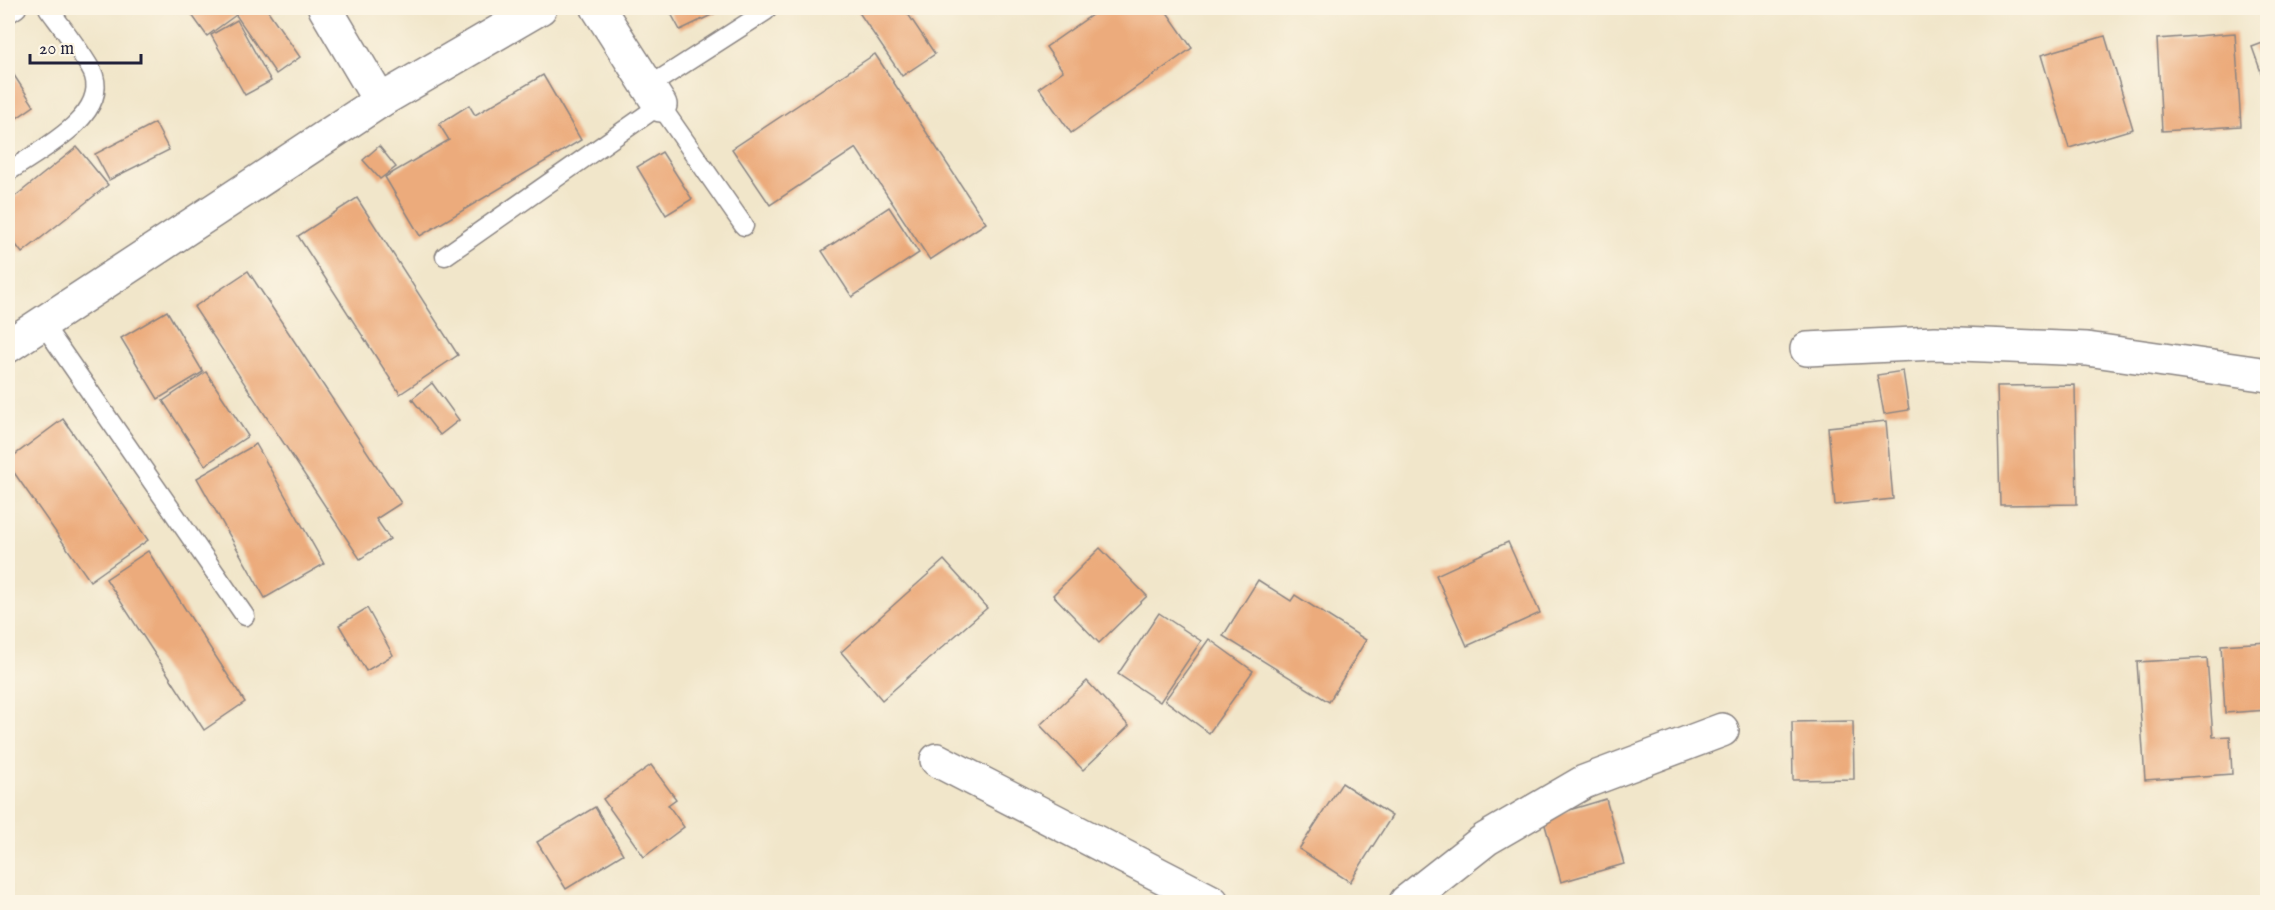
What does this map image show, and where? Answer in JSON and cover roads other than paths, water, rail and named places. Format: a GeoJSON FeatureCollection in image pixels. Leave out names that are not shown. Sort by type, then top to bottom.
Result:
{"type":"FeatureCollection","features":[{"type":"Feature","properties":{"kind":"street"},"geometry":{"type":"LineString","coordinates":[[325,8],[380,102]]}},
{"type":"Feature","properties":{"kind":"street"},"geometry":{"type":"LineString","coordinates":[[8,346],[380,102],[540,8]]}},
{"type":"Feature","properties":{"kind":"street"},"geometry":{"type":"LineString","coordinates":[[598,8],[654,96]]}},
{"type":"Feature","properties":{"kind":"street"},"geometry":{"type":"LineString","coordinates":[[1807,349],[1935,343],[2087,350],[2268,375]]}},
{"type":"Feature","properties":{"kind":"street"},"geometry":{"type":"LineString","coordinates":[[1406,903],[1486,839],[1584,782],[1722,730]]}},
{"type":"Feature","properties":{"kind":"street"},"geometry":{"type":"LineString","coordinates":[[937,760],[1212,903]]}},
{"type":"Feature","properties":{"kind":"lane"},"geometry":{"type":"LineString","coordinates":[[8,14],[18,8]]}},
{"type":"Feature","properties":{"kind":"lane"},"geometry":{"type":"LineString","coordinates":[[8,172],[84,118],[95,101],[94,76],[48,8]]}},
{"type":"Feature","properties":{"kind":"lane"},"geometry":{"type":"LineString","coordinates":[[445,256],[766,11]]}},
{"type":"Feature","properties":{"kind":"lane"},"geometry":{"type":"LineString","coordinates":[[654,96],[744,226]]}},
{"type":"Feature","properties":{"kind":"lane"},"geometry":{"type":"LineString","coordinates":[[43,324],[245,616]]}}]}
